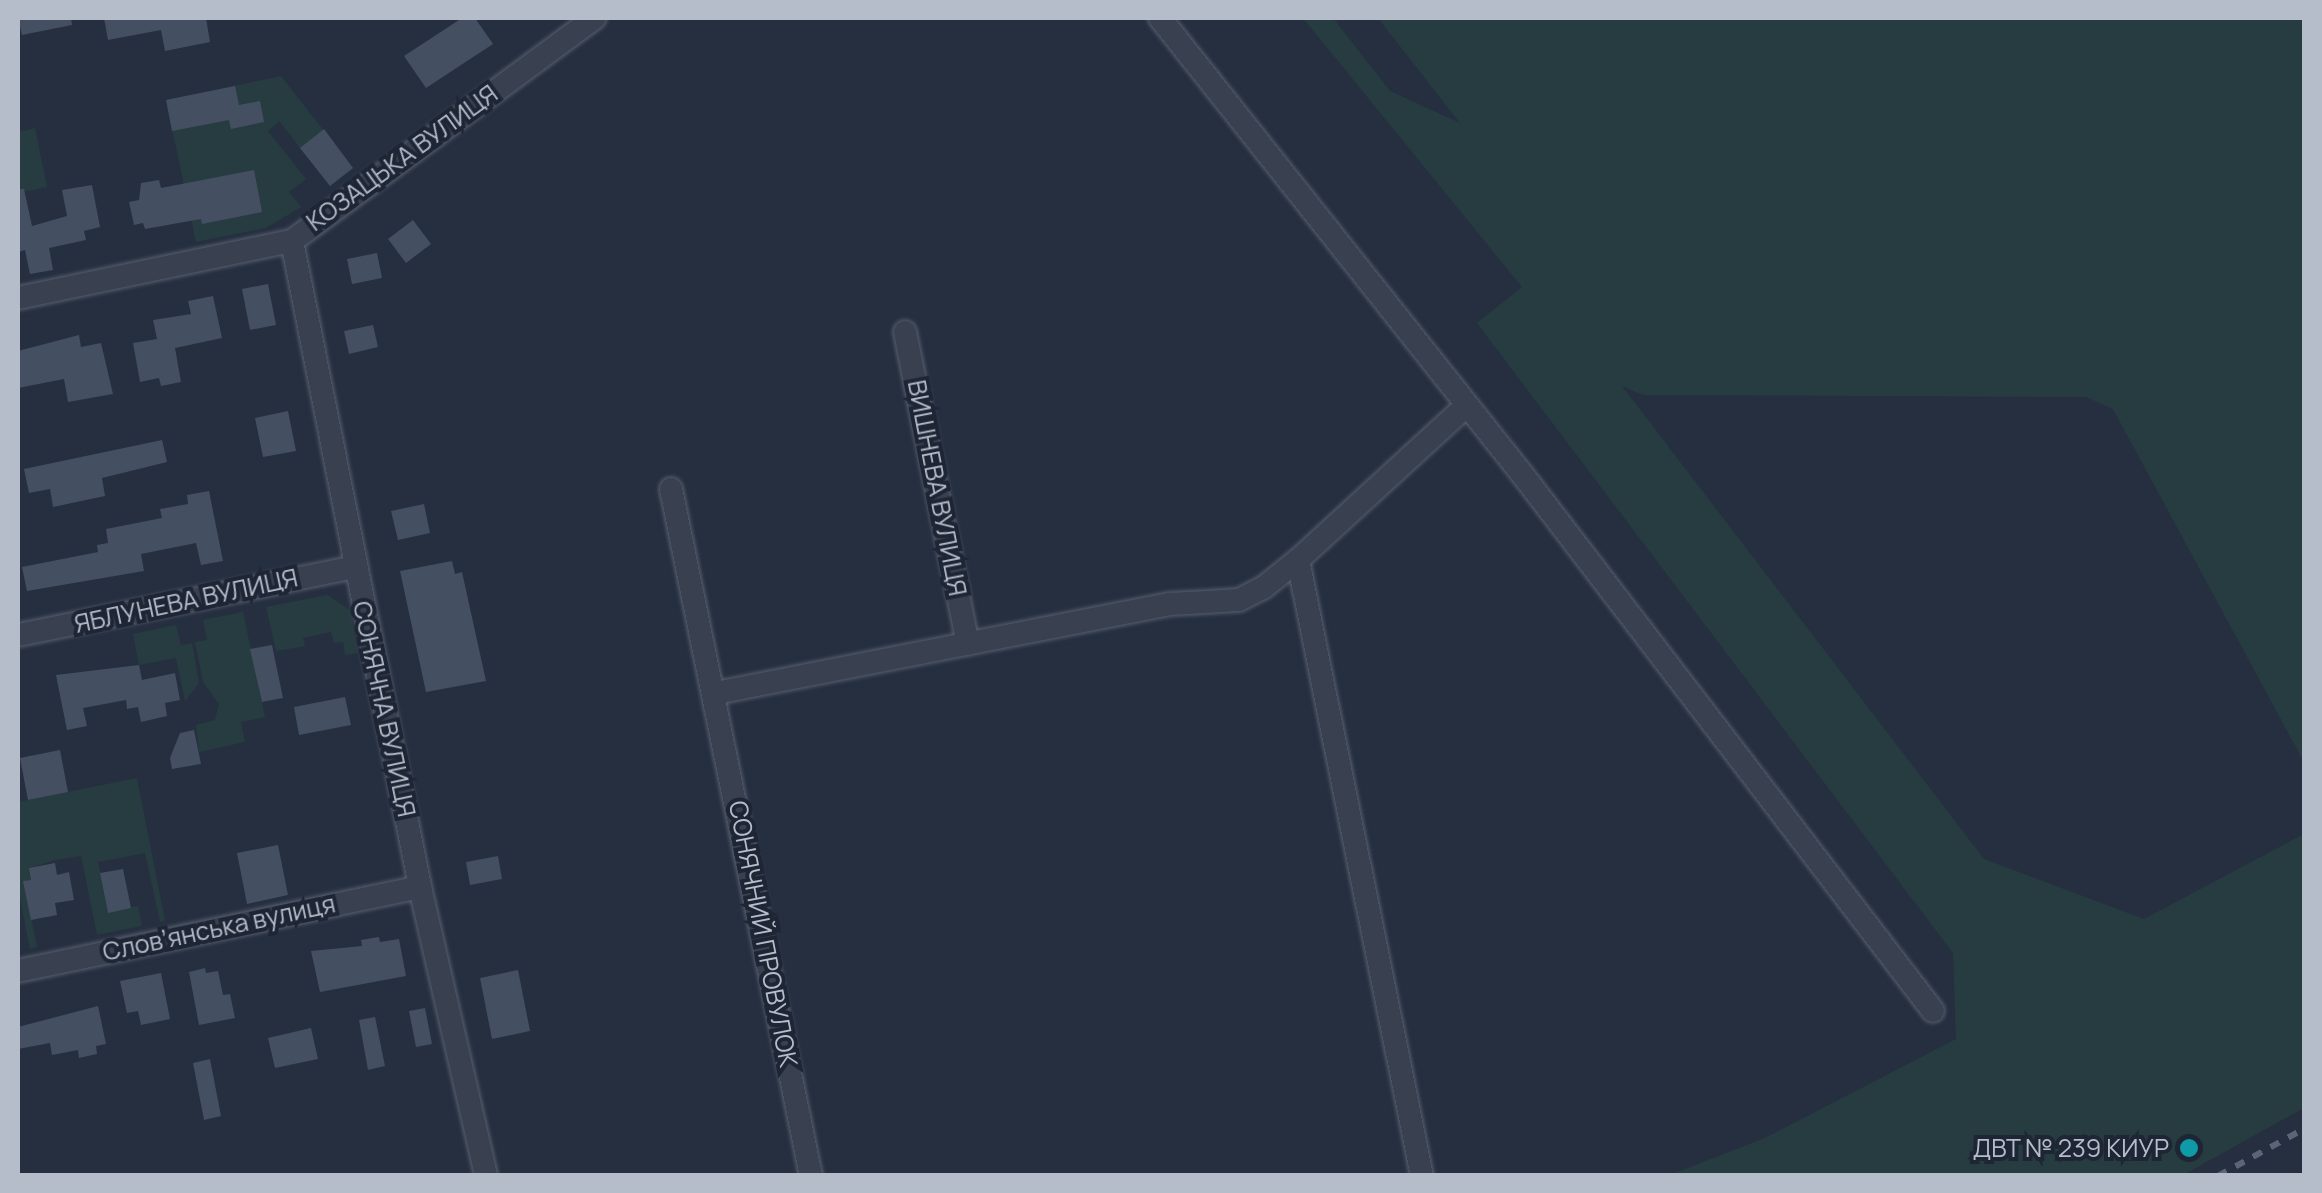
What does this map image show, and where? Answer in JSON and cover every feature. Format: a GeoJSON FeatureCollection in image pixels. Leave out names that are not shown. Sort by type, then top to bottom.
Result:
{"type":"FeatureCollection","features":[{"type":"Feature","properties":{"kind":"street","name":"КОЗАЦЬКА ВУЛИЦЯ"},"geometry":{"type":"LineString","coordinates":[[18,298],[292,241],[595,18]]}},
{"type":"Feature","properties":{"kind":"street"},"geometry":{"type":"LineString","coordinates":[[1160,18],[1466,406],[1932,1011]]}},
{"type":"Feature","properties":{"kind":"street","name":"СОНЯЧНА ВУЛИЦЯ"},"geometry":{"type":"LineString","coordinates":[[292,241],[420,887],[486,1176]]}},
{"type":"Feature","properties":{"kind":"street","name":"ВИШНЕВА ВУЛИЦЯ"},"geometry":{"type":"LineString","coordinates":[[905,332],[968,644]]}},
{"type":"Feature","properties":{"kind":"street"},"geometry":{"type":"LineString","coordinates":[[716,693],[1170,604],[1238,600],[1263,588],[1298,560],[1466,406]]}},
{"type":"Feature","properties":{"kind":"street","name":"СОНЯЧНИЙ ПРОВУЛОК"},"geometry":{"type":"LineString","coordinates":[[672,489],[811,1176]]}},
{"type":"Feature","properties":{"kind":"street"},"geometry":{"type":"LineString","coordinates":[[1298,560],[1422,1176]]}},
{"type":"Feature","properties":{"kind":"street","name":"ЯБЛУНЕВА ВУЛИЦЯ"},"geometry":{"type":"LineString","coordinates":[[18,635],[354,566]]}},
{"type":"Feature","properties":{"kind":"street","name":"Словʼянська вулиця"},"geometry":{"type":"LineString","coordinates":[[18,971],[420,887]]}},
{"type":"Feature","properties":{"kind":"green space"},"geometry":{"type":"Polygon","coordinates":[[[1303,18],[1333,18],[1390,91],[1460,123],[1378,18],[2304,18],[2304,762],[2113,409],[2086,397],[1643,395],[1622,386],[1984,859],[2144,919],[2304,834],[2304,1108],[2183,1175],[1670,1175],[1765,1138],[1956,1039],[1953,953],[1477,323],[1522,287],[1303,18]]]}},
{"type":"Feature","properties":{"kind":"green space"},"geometry":{"type":"Polygon","coordinates":[[[281,76],[353,168],[330,186],[279,121],[268,131],[306,179],[289,192],[301,207],[266,228],[196,242],[166,100],[281,76]]]}},
{"type":"Feature","properties":{"kind":"green space"},"geometry":{"type":"Polygon","coordinates":[[[35,128],[47,187],[18,193],[18,132],[35,128]]]}},
{"type":"Feature","properties":{"kind":"green space"},"geometry":{"type":"Polygon","coordinates":[[[327,595],[350,610],[358,653],[345,655],[343,642],[334,643],[331,632],[303,638],[305,646],[276,651],[266,607],[327,595]]]}},
{"type":"Feature","properties":{"kind":"green space"},"geometry":{"type":"Polygon","coordinates":[[[243,612],[265,717],[241,722],[245,742],[199,752],[196,725],[215,720],[219,704],[203,682],[195,642],[207,640],[203,620],[243,612]]]}},
{"type":"Feature","properties":{"kind":"green space"},"geometry":{"type":"Polygon","coordinates":[[[176,625],[181,645],[192,643],[199,683],[185,701],[176,658],[139,665],[133,634],[176,625]]]}},
{"type":"Feature","properties":{"kind":"green space"},"geometry":{"type":"Polygon","coordinates":[[[137,778],[165,921],[160,922],[145,853],[98,862],[108,912],[138,906],[142,926],[97,935],[81,856],[55,860],[29,868],[31,880],[24,882],[37,947],[30,949],[18,888],[18,802],[137,778]]]}},
{"type":"Feature","properties":{"kind":"building"},"geometry":{"type":"Polygon","coordinates":[[[18,18],[71,18],[72,25],[22,35],[18,18]]]}},
{"type":"Feature","properties":{"kind":"building"},"geometry":{"type":"Polygon","coordinates":[[[104,18],[206,18],[210,42],[165,51],[161,30],[108,40],[104,18]]]}},
{"type":"Feature","properties":{"kind":"building"},"geometry":{"type":"Polygon","coordinates":[[[462,18],[475,18],[493,44],[426,88],[404,56],[462,18]]]}},
{"type":"Feature","properties":{"kind":"building"},"geometry":{"type":"Polygon","coordinates":[[[235,86],[239,105],[260,101],[264,122],[231,129],[229,120],[172,131],[166,100],[235,86]]]}},
{"type":"Feature","properties":{"kind":"building"},"geometry":{"type":"Polygon","coordinates":[[[324,129],[353,168],[330,186],[300,148],[324,129]]]}},
{"type":"Feature","properties":{"kind":"building"},"geometry":{"type":"Polygon","coordinates":[[[254,170],[262,212],[202,224],[201,219],[145,229],[143,223],[134,225],[129,202],[139,200],[141,183],[159,180],[161,188],[254,170]]]}},
{"type":"Feature","properties":{"kind":"building"},"geometry":{"type":"Polygon","coordinates":[[[92,185],[100,227],[84,231],[86,240],[49,248],[53,270],[30,274],[25,250],[18,252],[18,189],[24,189],[32,226],[67,216],[62,190],[92,185]]]}},
{"type":"Feature","properties":{"kind":"building"},"geometry":{"type":"Polygon","coordinates":[[[413,220],[431,244],[406,263],[388,239],[413,220]]]}},
{"type":"Feature","properties":{"kind":"building"},"geometry":{"type":"Polygon","coordinates":[[[377,253],[382,278],[352,284],[347,259],[377,253]]]}},
{"type":"Feature","properties":{"kind":"building"},"geometry":{"type":"Polygon","coordinates":[[[268,284],[276,325],[250,330],[242,289],[268,284]]]}},
{"type":"Feature","properties":{"kind":"building"},"geometry":{"type":"Polygon","coordinates":[[[213,296],[222,338],[175,348],[181,382],[161,386],[159,378],[140,382],[133,343],[157,339],[153,320],[191,314],[188,301],[213,296]]]}},
{"type":"Feature","properties":{"kind":"building"},"geometry":{"type":"Polygon","coordinates":[[[373,325],[378,347],[349,354],[344,331],[373,325]]]}},
{"type":"Feature","properties":{"kind":"building"},"geometry":{"type":"Polygon","coordinates":[[[79,335],[81,347],[101,343],[113,394],[68,402],[64,379],[18,388],[18,351],[79,335]]]}},
{"type":"Feature","properties":{"kind":"building"},"geometry":{"type":"Polygon","coordinates":[[[288,411],[296,451],[263,457],[255,418],[288,411]]]}},
{"type":"Feature","properties":{"kind":"building"},"geometry":{"type":"Polygon","coordinates":[[[162,440],[167,462],[102,478],[105,496],[53,507],[50,489],[29,493],[24,469],[162,440]]]}},
{"type":"Feature","properties":{"kind":"building"},"geometry":{"type":"Polygon","coordinates":[[[209,491],[223,561],[201,565],[196,543],[141,554],[144,571],[27,591],[22,567],[98,552],[97,545],[108,543],[106,529],[162,518],[160,509],[188,504],[187,495],[209,491]]]}},
{"type":"Feature","properties":{"kind":"building"},"geometry":{"type":"Polygon","coordinates":[[[424,504],[430,533],[398,540],[391,511],[424,504]]]}},
{"type":"Feature","properties":{"kind":"building"},"geometry":{"type":"Polygon","coordinates":[[[452,561],[455,574],[462,572],[486,681],[426,692],[400,571],[452,561]]]}},
{"type":"Feature","properties":{"kind":"building"},"geometry":{"type":"Polygon","coordinates":[[[272,645],[283,698],[262,702],[250,649],[272,645]]]}},
{"type":"Feature","properties":{"kind":"building"},"geometry":{"type":"Polygon","coordinates":[[[139,665],[142,680],[175,673],[180,700],[165,703],[167,716],[141,722],[138,707],[127,709],[126,700],[83,708],[87,726],[67,730],[56,675],[139,665]]]}},
{"type":"Feature","properties":{"kind":"building"},"geometry":{"type":"Polygon","coordinates":[[[345,697],[351,725],[299,735],[294,707],[345,697]]]}},
{"type":"Feature","properties":{"kind":"building"},"geometry":{"type":"Polygon","coordinates":[[[194,730],[201,764],[172,769],[170,758],[180,733],[194,730]]]}},
{"type":"Feature","properties":{"kind":"building"},"geometry":{"type":"Polygon","coordinates":[[[60,750],[68,792],[28,800],[20,758],[60,750]]]}},
{"type":"Feature","properties":{"kind":"building"},"geometry":{"type":"Polygon","coordinates":[[[278,845],[288,895],[247,904],[237,853],[278,845]]]}},
{"type":"Feature","properties":{"kind":"building"},"geometry":{"type":"Polygon","coordinates":[[[498,856],[502,879],[470,885],[466,862],[498,856]]]}},
{"type":"Feature","properties":{"kind":"building"},"geometry":{"type":"Polygon","coordinates":[[[55,863],[57,875],[69,872],[74,900],[55,903],[57,915],[31,920],[23,881],[31,880],[29,868],[55,863]]]}},
{"type":"Feature","properties":{"kind":"building"},"geometry":{"type":"Polygon","coordinates":[[[123,869],[131,908],[108,913],[100,873],[123,869]]]}},
{"type":"Feature","properties":{"kind":"building"},"geometry":{"type":"Polygon","coordinates":[[[379,937],[380,942],[399,939],[406,976],[320,992],[311,951],[362,946],[361,940],[379,937]]]}},
{"type":"Feature","properties":{"kind":"building"},"geometry":{"type":"Polygon","coordinates":[[[205,968],[206,973],[218,971],[223,995],[230,994],[235,1018],[199,1025],[189,972],[205,968]]]}},
{"type":"Feature","properties":{"kind":"building"},"geometry":{"type":"Polygon","coordinates":[[[518,970],[530,1031],[492,1039],[480,978],[518,970]]]}},
{"type":"Feature","properties":{"kind":"building"},"geometry":{"type":"Polygon","coordinates":[[[161,973],[170,1019],[141,1025],[138,1011],[127,1013],[120,981],[161,973]]]}},
{"type":"Feature","properties":{"kind":"building"},"geometry":{"type":"Polygon","coordinates":[[[98,1006],[106,1044],[96,1046],[97,1054],[79,1058],[78,1050],[52,1055],[50,1043],[18,1049],[18,1027],[98,1006]]]}},
{"type":"Feature","properties":{"kind":"building"},"geometry":{"type":"Polygon","coordinates":[[[425,1008],[432,1044],[416,1047],[409,1011],[425,1008]]]}},
{"type":"Feature","properties":{"kind":"building"},"geometry":{"type":"Polygon","coordinates":[[[375,1017],[385,1066],[368,1070],[359,1020],[375,1017]]]}},
{"type":"Feature","properties":{"kind":"building"},"geometry":{"type":"Polygon","coordinates":[[[311,1028],[318,1059],[275,1068],[268,1038],[311,1028]]]}},
{"type":"Feature","properties":{"kind":"building"},"geometry":{"type":"Polygon","coordinates":[[[210,1059],[221,1116],[204,1120],[193,1063],[210,1059]]]}},
{"type":"Feature","properties":{"kind":"railway"},"geometry":{"type":"LineString","coordinates":[[2218,1176],[2304,1129]]}},
{"type":"Feature","properties":{"kind":"place","name":"ДВТ № 239 КИУР"},"geometry":{"type":"Point","coordinates":[2189,1148]}}]}
